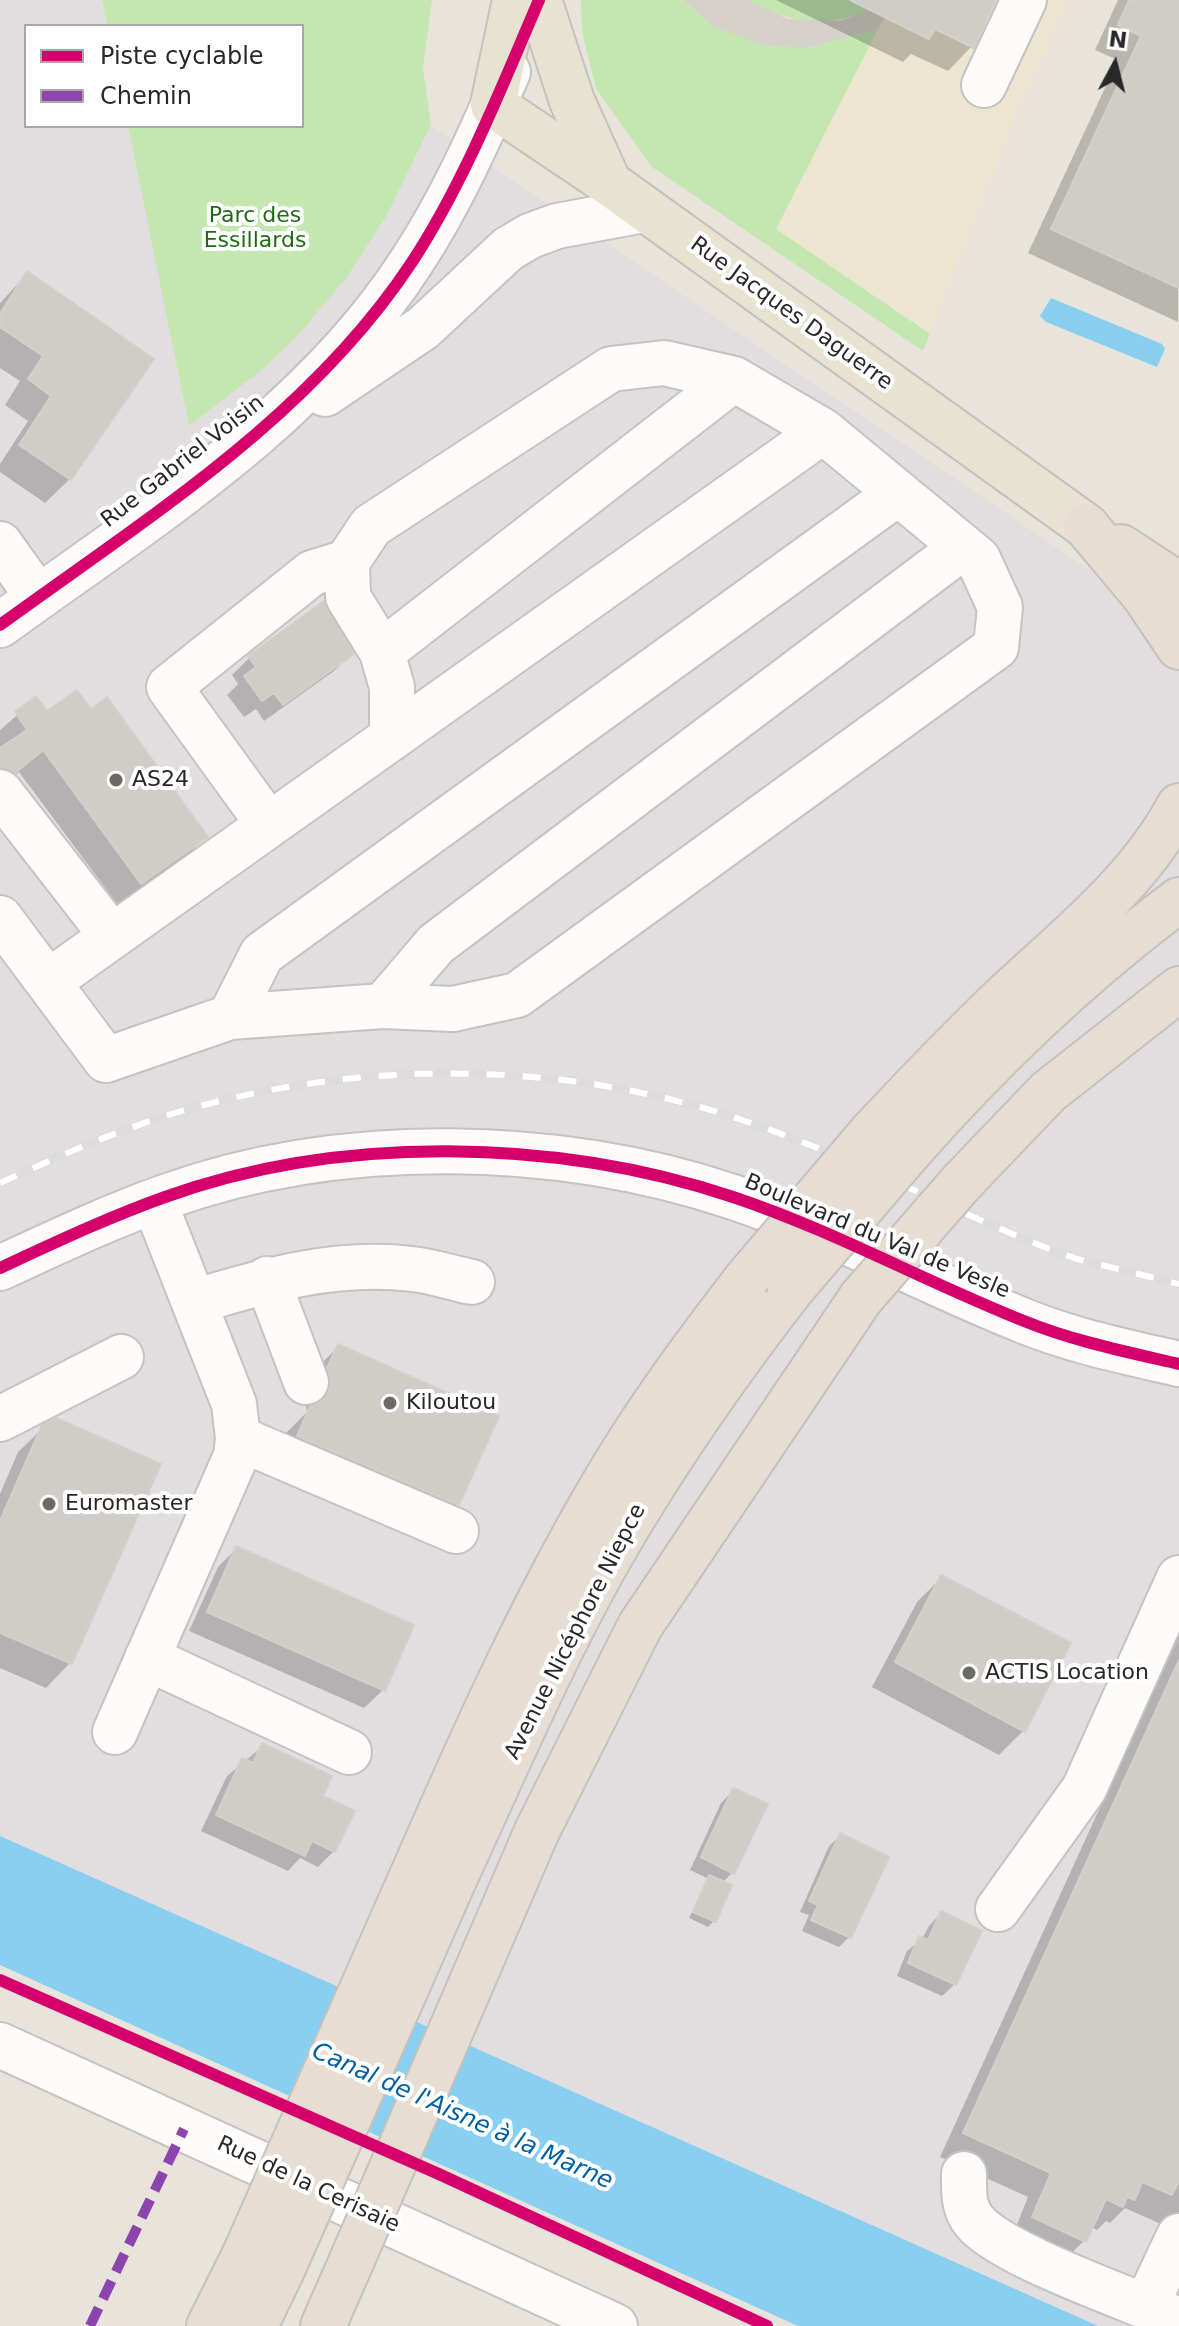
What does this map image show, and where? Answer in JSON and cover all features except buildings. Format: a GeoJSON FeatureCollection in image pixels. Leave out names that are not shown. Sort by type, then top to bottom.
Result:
{"type":"FeatureCollection","features":[{"type":"Feature","properties":{"kind":"highway"},"geometry":{"type":"LineString","coordinates":[[1086,526],[1179,585]]}},
{"type":"Feature","properties":{"kind":"highway"},"geometry":{"type":"LineString","coordinates":[[1086,526],[1144,595],[1179,647]]}},
{"type":"Feature","properties":{"kind":"highway"},"geometry":{"type":"LineString","coordinates":[[255,2326],[264,2261],[435,1874],[477,1730],[562,1558],[671,1379],[748,1277],[871,1133],[958,1041],[1111,898],[1154,846],[1179,806]]}},
{"type":"Feature","properties":{"kind":"highway","name":"Avenue Nicéphore Niepce"},"geometry":{"type":"LineString","coordinates":[[435,1874],[626,1529],[727,1372],[790,1291],[909,1152],[993,1062],[1096,967],[1179,900]]}},
{"type":"Feature","properties":{"kind":"highway"},"geometry":{"type":"LineString","coordinates":[[323,2326],[537,1831],[640,1626],[861,1298],[960,1184],[1048,1092],[1179,989]]}},
{"type":"Feature","properties":{"kind":"highway"},"geometry":{"type":"LineString","coordinates":[[209,2326],[264,2261]]}},
{"type":"Feature","properties":{"kind":"main road","name":"Rue Gabriel Voisin"},"geometry":{"type":"LineString","coordinates":[[493,105],[515,0]]}},
{"type":"Feature","properties":{"kind":"main road"},"geometry":{"type":"LineString","coordinates":[[539,0],[572,101],[609,183]]}},
{"type":"Feature","properties":{"kind":"main road","name":"Rue Jacques Daguerre"},"geometry":{"type":"LineString","coordinates":[[493,105],[609,183],[1086,526]]}},
{"type":"Feature","properties":{"kind":"street"},"geometry":{"type":"LineString","coordinates":[[493,105],[539,0]]}},
{"type":"Feature","properties":{"kind":"street"},"geometry":{"type":"LineString","coordinates":[[984,85],[1024,0]]}},
{"type":"Feature","properties":{"kind":"street","name":"Rue Gabriel Voisin"},"geometry":{"type":"LineString","coordinates":[[0,625],[213,470],[319,376],[412,262],[493,105]]}},
{"type":"Feature","properties":{"kind":"street"},"geometry":{"type":"LineString","coordinates":[[213,470],[423,328],[519,243],[557,226],[644,210]]}},
{"type":"Feature","properties":{"kind":"street"},"geometry":{"type":"LineString","coordinates":[[0,918],[106,1060],[230,1017],[383,1006],[453,1009],[517,995],[996,647],[1000,607],[978,559],[823,431],[734,379],[664,363],[611,369],[371,526],[347,562],[348,597],[382,652],[392,687],[392,738]]}},
{"type":"Feature","properties":{"kind":"street"},"geometry":{"type":"LineString","coordinates":[[382,652],[734,379]]}},
{"type":"Feature","properties":{"kind":"street"},"geometry":{"type":"LineString","coordinates":[[48,982],[823,431]]}},
{"type":"Feature","properties":{"kind":"street"},"geometry":{"type":"LineString","coordinates":[[230,1017],[262,954],[898,493]]}},
{"type":"Feature","properties":{"kind":"street"},"geometry":{"type":"LineString","coordinates":[[0,544],[38,597]]}},
{"type":"Feature","properties":{"kind":"street"},"geometry":{"type":"LineString","coordinates":[[383,1006],[436,944],[963,547]]}},
{"type":"Feature","properties":{"kind":"street"},"geometry":{"type":"LineString","coordinates":[[269,825],[169,687],[312,573],[347,562]]}},
{"type":"Feature","properties":{"kind":"street"},"geometry":{"type":"LineString","coordinates":[[0,792],[112,936]]}},
{"type":"Feature","properties":{"kind":"street","name":"Boulevard du Val de Vesle"},"geometry":{"type":"LineString","coordinates":[[0,1268],[154,1201],[266,1170],[370,1153],[460,1152],[553,1158],[646,1174],[731,1196],[1027,1322],[1103,1346],[1179,1364]]}},
{"type":"Feature","properties":{"kind":"street"},"geometry":{"type":"LineString","coordinates":[[115,1732],[236,1456],[238,1438],[234,1404],[154,1201]]}},
{"type":"Feature","properties":{"kind":"street"},"geometry":{"type":"LineString","coordinates":[[194,1302],[267,1279],[358,1266],[414,1269],[472,1282]]}},
{"type":"Feature","properties":{"kind":"street"},"geometry":{"type":"LineString","coordinates":[[267,1279],[306,1382]]}},
{"type":"Feature","properties":{"kind":"street"},"geometry":{"type":"LineString","coordinates":[[0,1419],[121,1357]]}},
{"type":"Feature","properties":{"kind":"street"},"geometry":{"type":"LineString","coordinates":[[238,1438],[456,1531]]}},
{"type":"Feature","properties":{"kind":"street"},"geometry":{"type":"LineString","coordinates":[[998,1909],[1084,1789],[1179,1578]]}},
{"type":"Feature","properties":{"kind":"street"},"geometry":{"type":"LineString","coordinates":[[147,1658],[349,1752]]}},
{"type":"Feature","properties":{"kind":"street","name":"Rue de la Cerisaie"},"geometry":{"type":"LineString","coordinates":[[0,2045],[615,2326]]}},
{"type":"Feature","properties":{"kind":"street"},"geometry":{"type":"LineString","coordinates":[[964,2174],[964,2202],[974,2222],[1018,2252],[1162,2313],[1179,2236]]}},
{"type":"Feature","properties":{"kind":"shaded area"},"geometry":{"type":"Polygon","coordinates":[[[0,0],[102,0],[107,24],[24,24],[24,128],[128,128],[190,425],[347,277],[386,217],[431,125],[1179,630],[1179,2326],[1009,2326],[0,1841],[0,0]]]}},
{"type":"Feature","properties":{"kind":"shaded area"},"geometry":{"type":"Polygon","coordinates":[[[581,0],[1069,0],[1021,101],[923,351],[652,167],[596,89],[582,31],[581,0]]]}},
{"type":"Feature","properties":{"kind":"shaded area"},"geometry":{"type":"Polygon","coordinates":[[[683,0],[747,0],[788,19],[840,21],[870,10],[885,18],[878,29],[805,48],[763,45],[712,26],[683,0]]]}},
{"type":"Feature","properties":{"kind":"green space","name":"Parc des Essillards"},"geometry":{"type":"Polygon","coordinates":[[[102,0],[432,0],[423,68],[431,125],[386,217],[347,277],[299,334],[264,368],[189,426],[128,128],[304,128],[304,24],[107,24],[102,0]]]}},
{"type":"Feature","properties":{"kind":"green space"},"geometry":{"type":"Polygon","coordinates":[[[581,0],[683,0],[712,26],[805,48],[878,29],[776,229],[930,334],[923,351],[652,167],[596,89],[582,31],[581,0]]]}},
{"type":"Feature","properties":{"kind":"green space"},"geometry":{"type":"Polygon","coordinates":[[[747,0],[850,0],[870,10],[838,19],[808,21],[778,14],[747,0]]]}},
{"type":"Feature","properties":{"kind":"water"},"geometry":{"type":"Polygon","coordinates":[[[1051,298],[1162,344],[1165,349],[1157,367],[1046,322],[1040,316],[1051,298]]]}},
{"type":"Feature","properties":{"kind":"water","name":"Canal de l'Aisne à la Marne"},"geometry":{"type":"Polygon","coordinates":[[[0,1836],[1098,2326],[798,2326],[0,1965],[0,1836]]]}},
{"type":"Feature","properties":{"kind":"railway"},"geometry":{"type":"LineString","coordinates":[[0,1183],[162,1117],[234,1098],[307,1084],[382,1076],[457,1074],[532,1077],[607,1086],[680,1102],[751,1123],[822,1150],[1034,1243],[1077,1259],[1179,1284]]}},
{"type":"Feature","properties":{"kind":"marked path"},"geometry":{"type":"LineString","coordinates":[[90,2326],[184,2129]]}},
{"type":"Feature","properties":{"kind":"cycle path"},"geometry":{"type":"LineString","coordinates":[[0,625],[223,462],[276,417],[371,318],[412,262],[449,199],[539,0]]}},
{"type":"Feature","properties":{"kind":"cycle path"},"geometry":{"type":"LineString","coordinates":[[0,1268],[144,1205],[232,1176],[303,1162],[375,1154],[449,1151],[522,1154],[595,1163],[665,1177],[733,1197],[806,1225],[1043,1328],[1100,1346],[1179,1364]]}},
{"type":"Feature","properties":{"kind":"cycle path"},"geometry":{"type":"LineString","coordinates":[[0,1980],[441,2175],[767,2326]]}},
{"type":"Feature","properties":{"kind":"place","name":"AS24"},"geometry":{"type":"Point","coordinates":[116,780]}},
{"type":"Feature","properties":{"kind":"place","name":"Kiloutou"},"geometry":{"type":"Point","coordinates":[390,1403]}},
{"type":"Feature","properties":{"kind":"place","name":"Euromaster"},"geometry":{"type":"Point","coordinates":[49,1504]}},
{"type":"Feature","properties":{"kind":"place","name":"ACTIS Location"},"geometry":{"type":"Point","coordinates":[969,1673]}}]}
